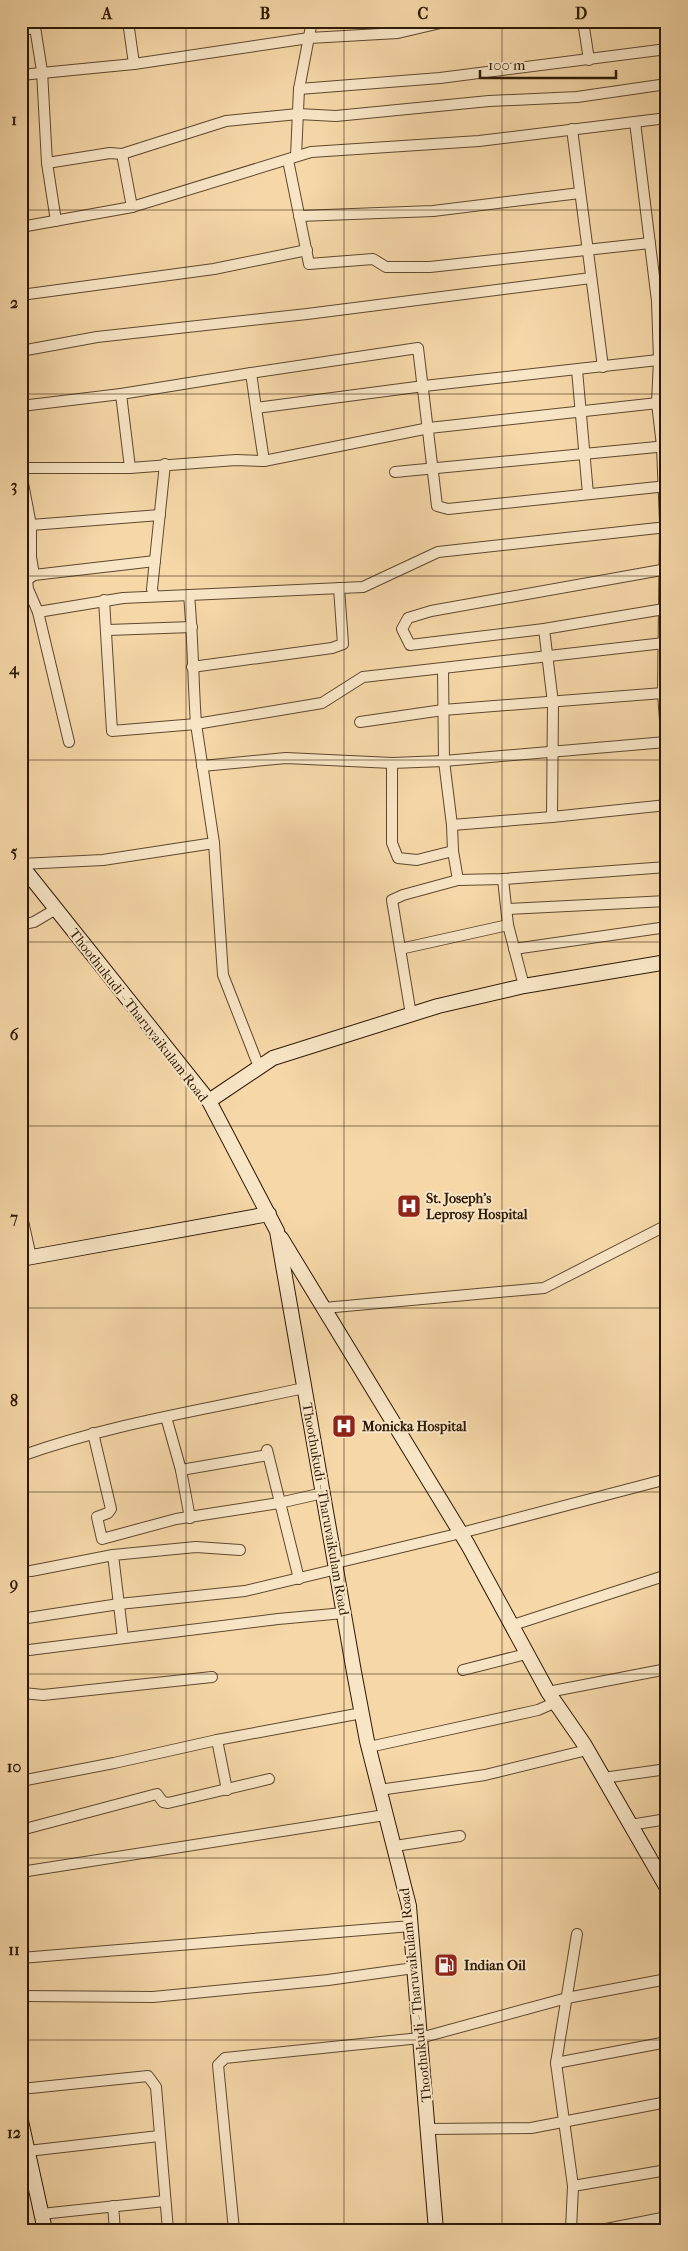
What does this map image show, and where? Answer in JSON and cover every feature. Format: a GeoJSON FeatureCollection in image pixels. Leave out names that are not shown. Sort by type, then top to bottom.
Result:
{"type":"FeatureCollection","features":[{"type":"Feature","properties":{"kind":"main road","name":"Thoothukudi - Tharuvaikulam Road"},"geometry":{"type":"LineString","coordinates":[[21,864],[208,1101],[277,1231],[362,1713],[408,1906],[436,2230]]}},
{"type":"Feature","properties":{"kind":"main road"},"geometry":{"type":"LineString","coordinates":[[208,1101],[274,1058],[411,1015],[524,986],[667,962]]}},
{"type":"Feature","properties":{"kind":"main road"},"geometry":{"type":"LineString","coordinates":[[26,1258],[269,1214]]}},
{"type":"Feature","properties":{"kind":"main road"},"geometry":{"type":"LineString","coordinates":[[277,1231],[461,1533],[513,1626],[526,1654],[551,1697],[587,1750],[667,1888]]}},
{"type":"Feature","properties":{"kind":"main road"},"geometry":{"type":"LineString","coordinates":[[21,2120],[28,2151],[27,2179],[41,2214],[45,2230]]}},
{"type":"Feature","properties":{"kind":"street"},"geometry":{"type":"LineString","coordinates":[[128,21],[134,64]]}},
{"type":"Feature","properties":{"kind":"street"},"geometry":{"type":"LineString","coordinates":[[312,21],[299,89],[298,114],[292,158],[299,216],[309,264],[373,259],[386,267],[430,266],[650,243]]}},
{"type":"Feature","properties":{"kind":"street"},"geometry":{"type":"LineString","coordinates":[[21,74],[134,64],[309,38],[398,33],[449,21]]}},
{"type":"Feature","properties":{"kind":"street"},"geometry":{"type":"LineString","coordinates":[[582,21],[589,60]]}},
{"type":"Feature","properties":{"kind":"street"},"geometry":{"type":"LineString","coordinates":[[21,30],[34,25],[42,72],[47,163],[56,221]]}},
{"type":"Feature","properties":{"kind":"street"},"geometry":{"type":"LineString","coordinates":[[299,89],[440,78],[667,49]]}},
{"type":"Feature","properties":{"kind":"street"},"geometry":{"type":"LineString","coordinates":[[47,163],[110,153],[122,154],[226,121],[298,114],[336,116],[489,101],[577,97],[667,84]]}},
{"type":"Feature","properties":{"kind":"street"},"geometry":{"type":"LineString","coordinates":[[21,227],[132,207],[311,152],[479,140],[667,118]]}},
{"type":"Feature","properties":{"kind":"street"},"geometry":{"type":"LineString","coordinates":[[636,122],[663,360],[662,403],[666,527],[663,693],[667,748]]}},
{"type":"Feature","properties":{"kind":"street"},"geometry":{"type":"LineString","coordinates":[[572,129],[603,367]]}},
{"type":"Feature","properties":{"kind":"street"},"geometry":{"type":"LineString","coordinates":[[122,154],[132,207]]}},
{"type":"Feature","properties":{"kind":"street"},"geometry":{"type":"LineString","coordinates":[[299,216],[433,211],[580,193]]}},
{"type":"Feature","properties":{"kind":"street"},"geometry":{"type":"LineString","coordinates":[[21,295],[214,268],[307,250]]}},
{"type":"Feature","properties":{"kind":"street"},"geometry":{"type":"LineString","coordinates":[[21,351],[97,337],[307,314],[592,278]]}},
{"type":"Feature","properties":{"kind":"street"},"geometry":{"type":"LineString","coordinates":[[21,406],[122,394],[418,348],[437,506],[448,509],[665,486]]}},
{"type":"Feature","properties":{"kind":"street"},"geometry":{"type":"LineString","coordinates":[[256,408],[424,386],[663,360]]}},
{"type":"Feature","properties":{"kind":"street"},"geometry":{"type":"LineString","coordinates":[[577,370],[588,494]]}},
{"type":"Feature","properties":{"kind":"street"},"geometry":{"type":"LineString","coordinates":[[251,373],[264,461]]}},
{"type":"Feature","properties":{"kind":"street"},"geometry":{"type":"LineString","coordinates":[[122,394],[130,468]]}},
{"type":"Feature","properties":{"kind":"street"},"geometry":{"type":"LineString","coordinates":[[21,468],[130,468],[165,464],[264,461],[429,428],[662,403]]}},
{"type":"Feature","properties":{"kind":"street"},"geometry":{"type":"LineString","coordinates":[[395,472],[664,446]]}},
{"type":"Feature","properties":{"kind":"street"},"geometry":{"type":"LineString","coordinates":[[154,596],[152,589],[165,464]]}},
{"type":"Feature","properties":{"kind":"street"},"geometry":{"type":"LineString","coordinates":[[21,473],[31,525],[31,557],[34,575]]}},
{"type":"Feature","properties":{"kind":"street"},"geometry":{"type":"LineString","coordinates":[[31,525],[160,515]]}},
{"type":"Feature","properties":{"kind":"street"},"geometry":{"type":"LineString","coordinates":[[38,612],[104,600],[154,596],[363,587],[438,552],[666,527]]}},
{"type":"Feature","properties":{"kind":"street"},"geometry":{"type":"LineString","coordinates":[[69,742],[38,612],[28,589],[27,580],[34,575],[155,560]]}},
{"type":"Feature","properties":{"kind":"street"},"geometry":{"type":"LineString","coordinates":[[664,609],[544,628],[410,644],[402,629],[408,618],[431,611],[666,570]]}},
{"type":"Feature","properties":{"kind":"street"},"geometry":{"type":"LineString","coordinates":[[192,667],[332,648],[343,644],[339,588]]}},
{"type":"Feature","properties":{"kind":"street"},"geometry":{"type":"LineString","coordinates":[[189,595],[194,652],[192,667],[196,724],[214,843],[223,975],[259,1067]]}},
{"type":"Feature","properties":{"kind":"street"},"geometry":{"type":"LineString","coordinates":[[104,600],[108,630],[112,731],[196,724],[322,703],[363,677],[664,643]]}},
{"type":"Feature","properties":{"kind":"street"},"geometry":{"type":"LineString","coordinates":[[108,630],[192,628]]}},
{"type":"Feature","properties":{"kind":"street"},"geometry":{"type":"LineString","coordinates":[[544,628],[549,657],[553,703],[551,753],[552,817]]}},
{"type":"Feature","properties":{"kind":"street"},"geometry":{"type":"LineString","coordinates":[[442,668],[444,761],[458,880]]}},
{"type":"Feature","properties":{"kind":"street"},"geometry":{"type":"LineString","coordinates":[[360,722],[443,710],[663,693]]}},
{"type":"Feature","properties":{"kind":"street"},"geometry":{"type":"LineString","coordinates":[[202,766],[286,758],[392,763],[444,761],[666,742]]}},
{"type":"Feature","properties":{"kind":"street"},"geometry":{"type":"LineString","coordinates":[[392,763],[392,843],[398,858],[417,860],[454,851]]}},
{"type":"Feature","properties":{"kind":"street"},"geometry":{"type":"LineString","coordinates":[[452,826],[667,806]]}},
{"type":"Feature","properties":{"kind":"street"},"geometry":{"type":"LineString","coordinates":[[21,864],[103,860],[214,843]]}},
{"type":"Feature","properties":{"kind":"street"},"geometry":{"type":"LineString","coordinates":[[411,1015],[392,900],[402,895],[458,880],[503,879],[667,867]]}},
{"type":"Feature","properties":{"kind":"street"},"geometry":{"type":"LineString","coordinates":[[503,879],[508,925],[524,986]]}},
{"type":"Feature","properties":{"kind":"street"},"geometry":{"type":"LineString","coordinates":[[507,909],[667,901]]}},
{"type":"Feature","properties":{"kind":"street"},"geometry":{"type":"LineString","coordinates":[[21,925],[34,922],[56,909]]}},
{"type":"Feature","properties":{"kind":"street"},"geometry":{"type":"LineString","coordinates":[[400,949],[508,925]]}},
{"type":"Feature","properties":{"kind":"street"},"geometry":{"type":"LineString","coordinates":[[514,949],[667,927]]}},
{"type":"Feature","properties":{"kind":"street"},"geometry":{"type":"LineString","coordinates":[[667,997],[665,1006],[667,1019]]}},
{"type":"Feature","properties":{"kind":"street"},"geometry":{"type":"LineString","coordinates":[[21,1211],[26,1258]]}},
{"type":"Feature","properties":{"kind":"street"},"geometry":{"type":"LineString","coordinates":[[324,1308],[544,1288],[667,1225]]}},
{"type":"Feature","properties":{"kind":"street"},"geometry":{"type":"LineString","coordinates":[[21,1456],[93,1433],[304,1388]]}},
{"type":"Feature","properties":{"kind":"street"},"geometry":{"type":"LineString","coordinates":[[166,1417],[181,1470],[190,1518]]}},
{"type":"Feature","properties":{"kind":"street"},"geometry":{"type":"LineString","coordinates":[[93,1433],[110,1510],[108,1513],[97,1517],[102,1539],[150,1525],[323,1493]]}},
{"type":"Feature","properties":{"kind":"street"},"geometry":{"type":"LineString","coordinates":[[181,1470],[267,1452],[299,1579]]}},
{"type":"Feature","properties":{"kind":"street"},"geometry":{"type":"LineString","coordinates":[[21,1620],[119,1604],[245,1591],[299,1579],[336,1566],[667,1479]]}},
{"type":"Feature","properties":{"kind":"street"},"geometry":{"type":"LineString","coordinates":[[31,1571],[113,1555],[196,1547],[240,1550]]}},
{"type":"Feature","properties":{"kind":"street"},"geometry":{"type":"LineString","coordinates":[[113,1555],[123,1638]]}},
{"type":"Feature","properties":{"kind":"street"},"geometry":{"type":"LineString","coordinates":[[513,1626],[667,1575]]}},
{"type":"Feature","properties":{"kind":"street"},"geometry":{"type":"LineString","coordinates":[[21,1651],[344,1613]]}},
{"type":"Feature","properties":{"kind":"street"},"geometry":{"type":"LineString","coordinates":[[464,1670],[526,1654]]}},
{"type":"Feature","properties":{"kind":"street"},"geometry":{"type":"LineString","coordinates":[[369,1747],[538,1710],[551,1697],[665,1669],[667,1692]]}},
{"type":"Feature","properties":{"kind":"street"},"geometry":{"type":"LineString","coordinates":[[21,1686],[23,1693],[44,1695],[212,1677]]}},
{"type":"Feature","properties":{"kind":"street"},"geometry":{"type":"LineString","coordinates":[[21,1781],[217,1740],[362,1713]]}},
{"type":"Feature","properties":{"kind":"street"},"geometry":{"type":"LineString","coordinates":[[217,1740],[227,1790]]}},
{"type":"Feature","properties":{"kind":"street"},"geometry":{"type":"LineString","coordinates":[[379,1790],[485,1775],[587,1750]]}},
{"type":"Feature","properties":{"kind":"street"},"geometry":{"type":"LineString","coordinates":[[603,1778],[667,1769]]}},
{"type":"Feature","properties":{"kind":"street"},"geometry":{"type":"LineString","coordinates":[[21,1830],[153,1794],[157,1794],[163,1802],[168,1803],[269,1779]]}},
{"type":"Feature","properties":{"kind":"street"},"geometry":{"type":"LineString","coordinates":[[21,1872],[385,1814]]}},
{"type":"Feature","properties":{"kind":"street"},"geometry":{"type":"LineString","coordinates":[[630,1825],[667,1818]]}},
{"type":"Feature","properties":{"kind":"street"},"geometry":{"type":"LineString","coordinates":[[395,1846],[460,1836]]}},
{"type":"Feature","properties":{"kind":"street"},"geometry":{"type":"LineString","coordinates":[[21,1958],[410,1926]]}},
{"type":"Feature","properties":{"kind":"street"},"geometry":{"type":"LineString","coordinates":[[572,2230],[572,2186],[556,2063],[577,1934]]}},
{"type":"Feature","properties":{"kind":"street"},"geometry":{"type":"LineString","coordinates":[[21,1996],[153,1997],[328,1980],[414,1968]]}},
{"type":"Feature","properties":{"kind":"street"},"geometry":{"type":"LineString","coordinates":[[234,2230],[221,2062],[420,2038],[566,1998],[667,1979]]}},
{"type":"Feature","properties":{"kind":"street"},"geometry":{"type":"LineString","coordinates":[[556,2063],[667,2042]]}},
{"type":"Feature","properties":{"kind":"street"},"geometry":{"type":"LineString","coordinates":[[21,2089],[148,2076],[156,2087],[168,2230]]}},
{"type":"Feature","properties":{"kind":"street"},"geometry":{"type":"LineString","coordinates":[[428,2129],[531,2128],[667,2102]]}},
{"type":"Feature","properties":{"kind":"street"},"geometry":{"type":"LineString","coordinates":[[28,2151],[159,2136]]}},
{"type":"Feature","properties":{"kind":"street"},"geometry":{"type":"LineString","coordinates":[[572,2186],[667,2170]]}},
{"type":"Feature","properties":{"kind":"street"},"geometry":{"type":"LineString","coordinates":[[41,2214],[165,2201]]}},
{"type":"Feature","properties":{"kind":"street"},"geometry":{"type":"LineString","coordinates":[[113,2206],[115,2230]]}},
{"type":"Feature","properties":{"kind":"street"},"geometry":{"type":"LineString","coordinates":[[601,2230],[667,2217]]}},
{"type":"Feature","properties":{"kind":"place","name":"St. Joseph's Leprosy Hospital"},"geometry":{"type":"Point","coordinates":[409,1206]}},
{"type":"Feature","properties":{"kind":"place","name":"Monicka Hospital"},"geometry":{"type":"Point","coordinates":[344,1426]}},
{"type":"Feature","properties":{"kind":"place","name":"Indian Oil"},"geometry":{"type":"Point","coordinates":[446,1965]}}]}
